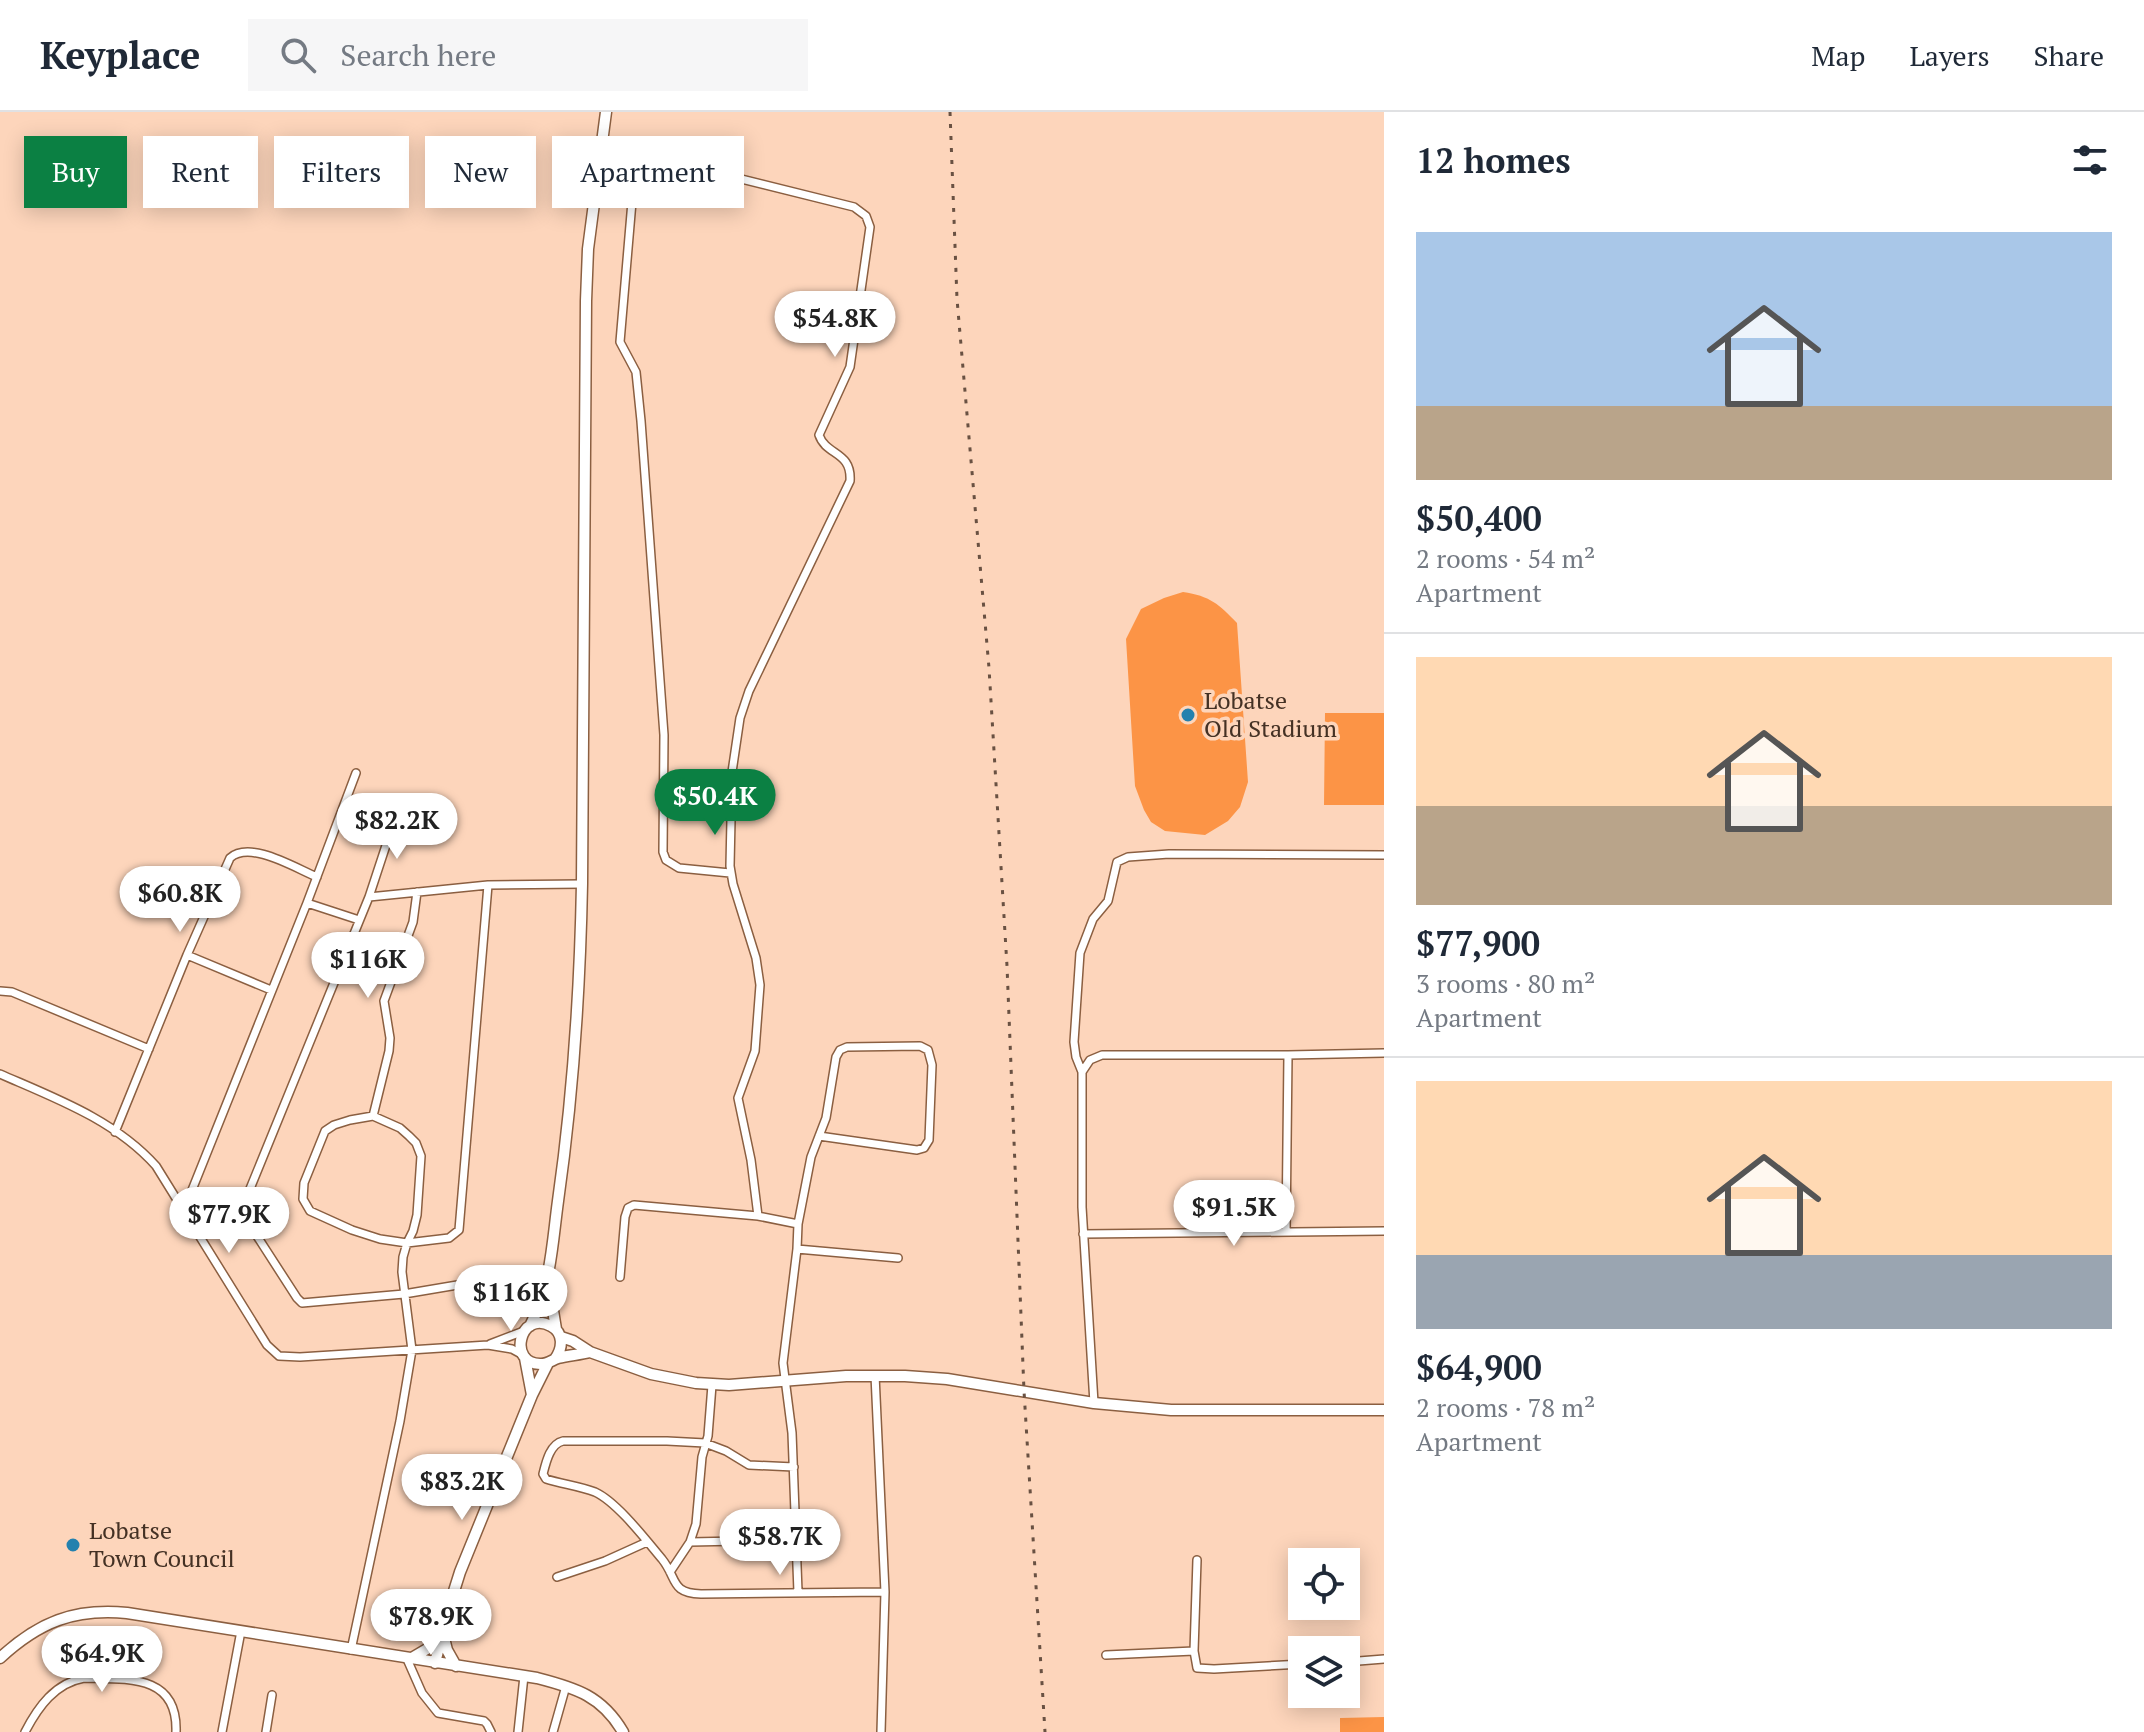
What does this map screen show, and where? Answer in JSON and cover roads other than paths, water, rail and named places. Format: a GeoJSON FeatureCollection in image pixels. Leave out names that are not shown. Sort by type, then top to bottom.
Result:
{"type":"FeatureCollection","features":[{"type":"Feature","properties":{"kind":"main road"},"geometry":{"type":"LineString","coordinates":[[603,136],[606,112]]}},
{"type":"Feature","properties":{"kind":"main road"},"geometry":{"type":"LineString","coordinates":[[532,1395],[520,1339],[540,1308],[548,1280],[571,1103],[580,966],[585,314],[593,208]]}},
{"type":"Feature","properties":{"kind":"main road"},"geometry":{"type":"LineString","coordinates":[[435,1663],[460,1572],[532,1395],[560,1352],[548,1280]]}},
{"type":"Feature","properties":{"kind":"main road"},"geometry":{"type":"LineString","coordinates":[[527,1329],[539,1323],[548,1324],[590,1352],[651,1374],[712,1385],[875,1375],[947,1379],[1094,1403],[1171,1410],[1384,1410]]}},
{"type":"Feature","properties":{"kind":"main road"},"geometry":{"type":"LineString","coordinates":[[524,1356],[540,1365],[590,1352]]}},
{"type":"Feature","properties":{"kind":"main road"},"geometry":{"type":"LineString","coordinates":[[0,1658],[38,1628],[74,1615],[127,1613],[524,1676],[566,1686],[593,1698],[606,1708],[623,1732]]}},
{"type":"Feature","properties":{"kind":"main road"},"geometry":{"type":"LineString","coordinates":[[408,1659],[427,1649],[443,1632]]}},
{"type":"Feature","properties":{"kind":"main road"},"geometry":{"type":"LineString","coordinates":[[443,1632],[447,1650],[456,1666]]}},
{"type":"Feature","properties":{"kind":"street"},"geometry":{"type":"LineString","coordinates":[[744,181],[854,207],[866,216],[870,227],[850,367],[819,435],[821,442],[845,460],[850,481],[745,703],[732,772],[730,873],[756,958],[760,985],[755,1051],[738,1098],[751,1160],[758,1216]]}},
{"type":"Feature","properties":{"kind":"street"},"geometry":{"type":"LineString","coordinates":[[631,208],[620,342],[636,372],[640,409],[664,735],[663,852],[666,860],[679,868],[730,873]]}},
{"type":"Feature","properties":{"kind":"street"},"geometry":{"type":"LineString","coordinates":[[184,1210],[356,773]]}},
{"type":"Feature","properties":{"kind":"street"},"geometry":{"type":"LineString","coordinates":[[396,815],[369,897],[243,1206],[243,1213],[299,1301],[310,1303],[404,1294],[511,1276]]}},
{"type":"Feature","properties":{"kind":"street"},"geometry":{"type":"LineString","coordinates":[[115,1132],[230,858],[246,851],[258,853],[317,877]]}},
{"type":"Feature","properties":{"kind":"street"},"geometry":{"type":"LineString","coordinates":[[1094,1403],[1083,1234],[1082,1072],[1074,1042],[1080,953],[1093,919],[1108,901],[1117,862],[1128,857],[1169,854],[1384,855]]}},
{"type":"Feature","properties":{"kind":"street"},"geometry":{"type":"LineString","coordinates":[[369,897],[488,885],[582,884]]}},
{"type":"Feature","properties":{"kind":"street"},"geometry":{"type":"LineString","coordinates":[[351,1650],[412,1350],[404,1294],[403,1257],[407,1243],[417,1215],[421,1164],[419,1149],[400,1128],[373,1116],[334,1125],[325,1131],[304,1183],[306,1206],[316,1215],[352,1230],[407,1243],[449,1238],[456,1234],[461,1224],[488,885]]}},
{"type":"Feature","properties":{"kind":"street"},"geometry":{"type":"LineString","coordinates":[[373,1116],[389,1051],[384,1001],[413,922],[417,892]]}},
{"type":"Feature","properties":{"kind":"street"},"geometry":{"type":"LineString","coordinates":[[307,903],[359,920]]}},
{"type":"Feature","properties":{"kind":"street"},"geometry":{"type":"LineString","coordinates":[[187,955],[271,990]]}},
{"type":"Feature","properties":{"kind":"street"},"geometry":{"type":"LineString","coordinates":[[0,991],[12,992],[149,1049]]}},
{"type":"Feature","properties":{"kind":"street"},"geometry":{"type":"LineString","coordinates":[[798,1592],[792,1433],[783,1354],[798,1224],[811,1157],[819,1136],[826,1118],[836,1057],[840,1050],[847,1047],[920,1046],[928,1050],[932,1065],[927,1146],[917,1150],[819,1136]]}},
{"type":"Feature","properties":{"kind":"street"},"geometry":{"type":"LineString","coordinates":[[1082,1072],[1090,1060],[1102,1055],[1384,1053]]}},
{"type":"Feature","properties":{"kind":"street"},"geometry":{"type":"LineString","coordinates":[[1286,1232],[1288,1055]]}},
{"type":"Feature","properties":{"kind":"street"},"geometry":{"type":"LineString","coordinates":[[0,1074],[68,1102],[146,1154],[267,1345],[279,1356],[488,1345],[512,1349],[524,1356]]}},
{"type":"Feature","properties":{"kind":"street"},"geometry":{"type":"LineString","coordinates":[[620,1277],[628,1208],[641,1205],[758,1216],[798,1224]]}},
{"type":"Feature","properties":{"kind":"street"},"geometry":{"type":"LineString","coordinates":[[1083,1234],[1384,1231]]}},
{"type":"Feature","properties":{"kind":"street"},"geometry":{"type":"LineString","coordinates":[[797,1249],[898,1258]]}},
{"type":"Feature","properties":{"kind":"street"},"geometry":{"type":"LineString","coordinates":[[488,1345],[527,1329]]}},
{"type":"Feature","properties":{"kind":"street"},"geometry":{"type":"LineString","coordinates":[[875,1375],[885,1592],[881,1732]]}},
{"type":"Feature","properties":{"kind":"street"},"geometry":{"type":"LineString","coordinates":[[670,1572],[690,1542],[696,1524],[712,1385]]}},
{"type":"Feature","properties":{"kind":"street"},"geometry":{"type":"LineString","coordinates":[[794,1467],[749,1465],[705,1443],[563,1441],[552,1448],[544,1477],[598,1493],[647,1542],[679,1589],[691,1594],[885,1592]]}},
{"type":"Feature","properties":{"kind":"street"},"geometry":{"type":"LineString","coordinates":[[690,1542],[796,1540]]}},
{"type":"Feature","properties":{"kind":"street"},"geometry":{"type":"LineString","coordinates":[[557,1577],[647,1542]]}},
{"type":"Feature","properties":{"kind":"street"},"geometry":{"type":"LineString","coordinates":[[1197,1560],[1195,1666],[1202,1669],[1288,1665]]}},
{"type":"Feature","properties":{"kind":"street"},"geometry":{"type":"LineString","coordinates":[[222,1732],[241,1631]]}},
{"type":"Feature","properties":{"kind":"street"},"geometry":{"type":"LineString","coordinates":[[1106,1655],[1194,1651]]}},
{"type":"Feature","properties":{"kind":"street"},"geometry":{"type":"LineString","coordinates":[[408,1659],[422,1693],[438,1713],[484,1721],[491,1732]]}},
{"type":"Feature","properties":{"kind":"street"},"geometry":{"type":"LineString","coordinates":[[1360,1661],[1384,1659]]}},
{"type":"Feature","properties":{"kind":"street"},"geometry":{"type":"LineString","coordinates":[[518,1732],[524,1676]]}},
{"type":"Feature","properties":{"kind":"street"},"geometry":{"type":"LineString","coordinates":[[25,1732],[49,1696],[75,1679],[84,1678],[144,1681],[157,1688],[167,1696],[175,1710],[176,1732]]}},
{"type":"Feature","properties":{"kind":"street"},"geometry":{"type":"LineString","coordinates":[[553,1732],[566,1686]]}},
{"type":"Feature","properties":{"kind":"street"},"geometry":{"type":"LineString","coordinates":[[266,1732],[272,1695]]}},
{"type":"Feature","properties":{"kind":"railway"},"geometry":{"type":"LineString","coordinates":[[950,112],[957,299],[989,668],[1007,966],[1024,1391],[1045,1732]]}},
{"type":"Feature","properties":{"kind":"place","name":"Lobatse Old Stadium"},"geometry":{"type":"Point","coordinates":[1188,715]}},
{"type":"Feature","properties":{"kind":"place","name":"Lobatse Town Council"},"geometry":{"type":"Point","coordinates":[73,1545]}}]}
